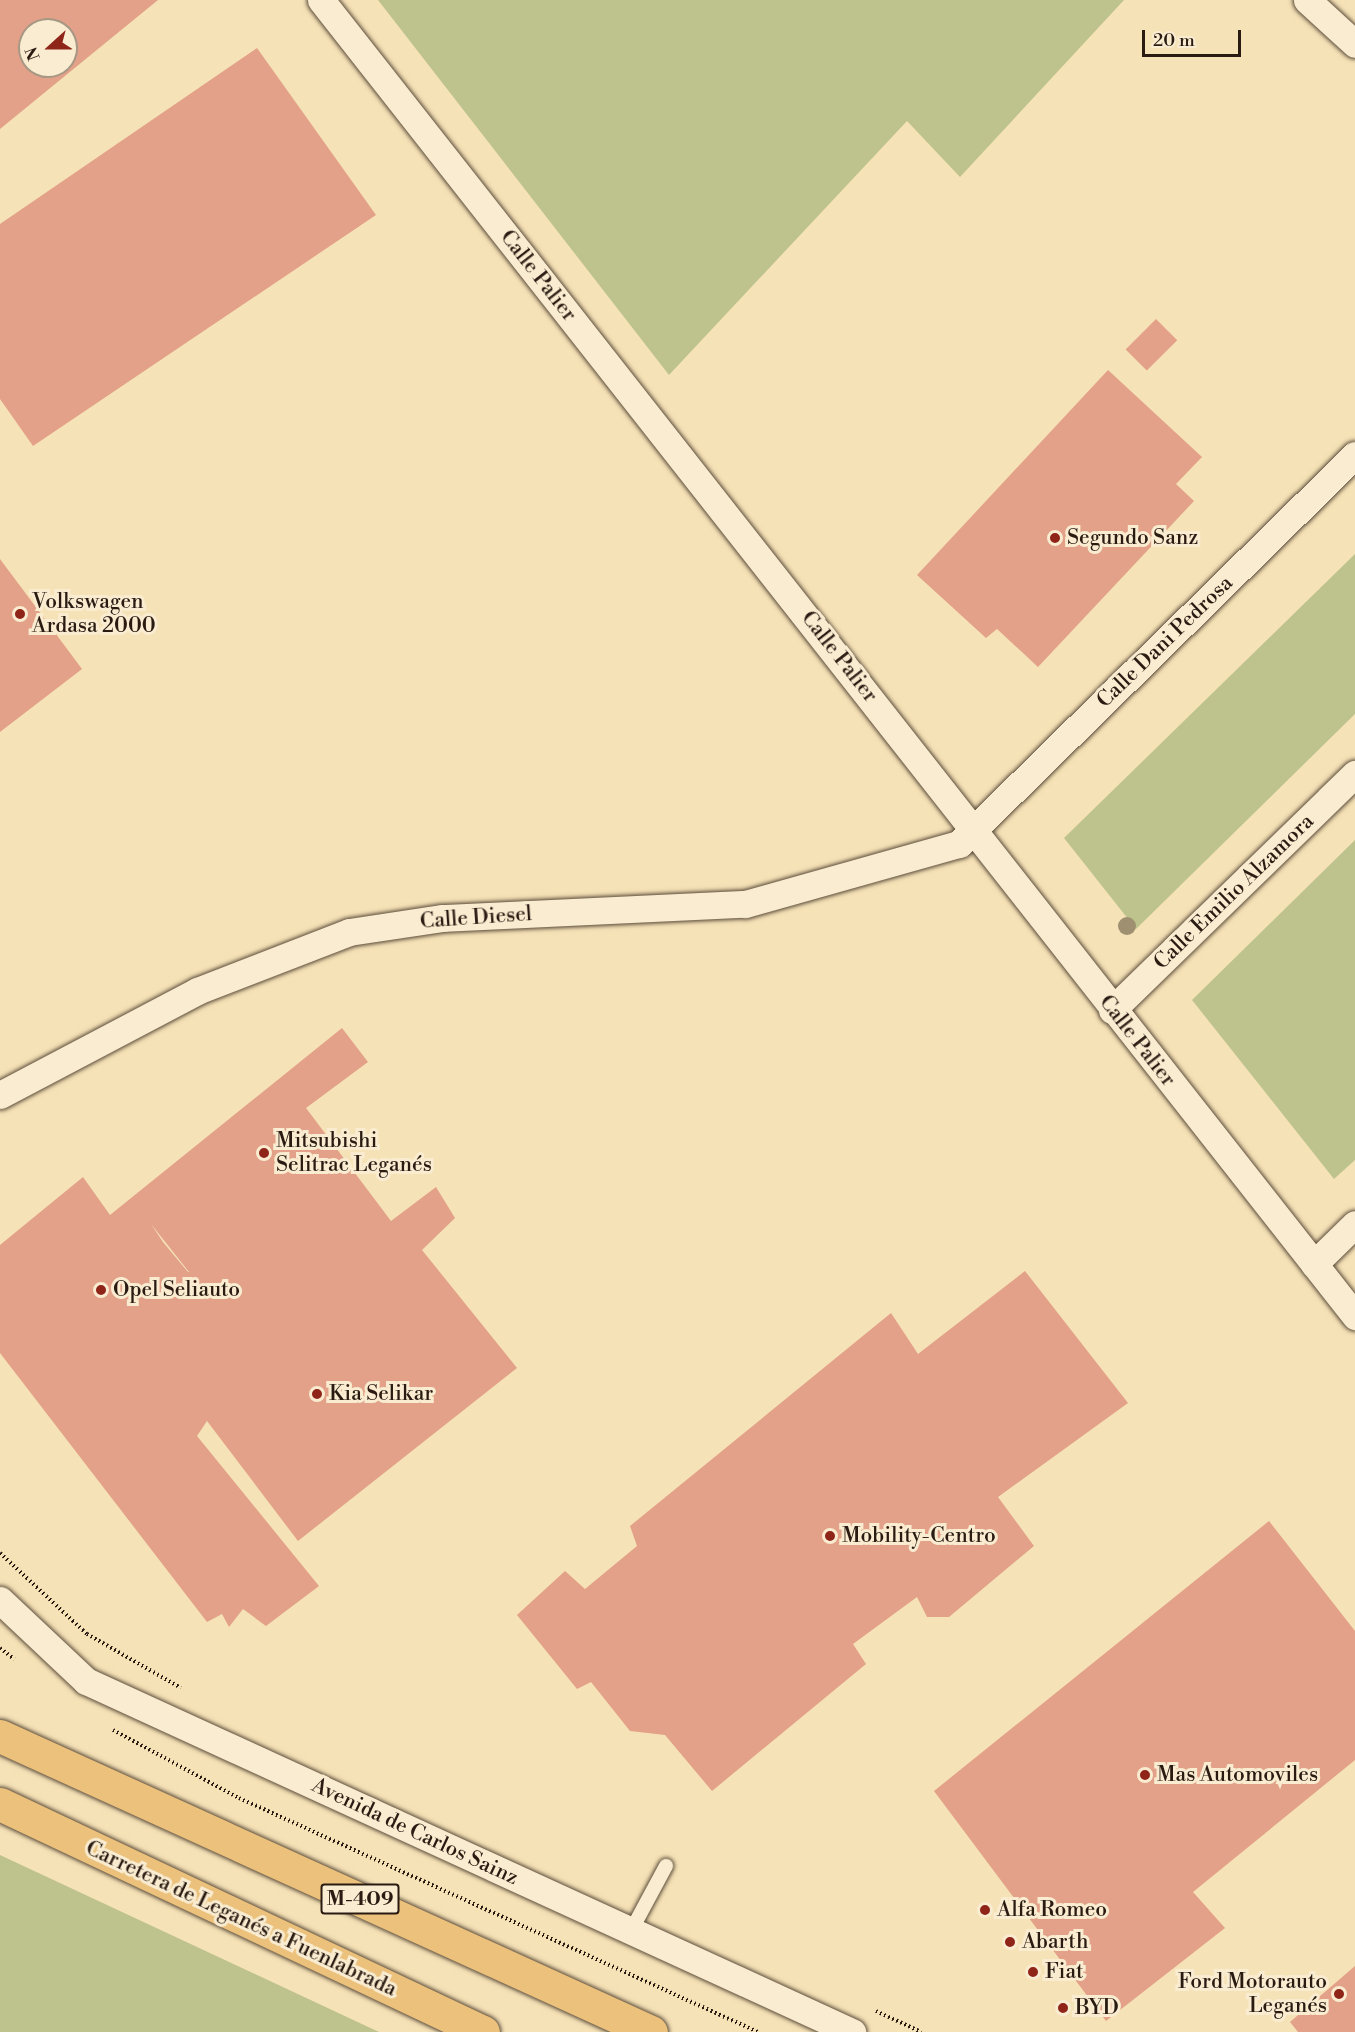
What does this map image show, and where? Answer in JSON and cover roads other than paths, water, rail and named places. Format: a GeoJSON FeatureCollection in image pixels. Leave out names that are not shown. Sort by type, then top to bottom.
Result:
{"type":"FeatureCollection","features":[{"type":"Feature","properties":{"kind":"highway","name":"M-409"},"geometry":{"type":"LineString","coordinates":[[0,1736],[651,2032]]}},
{"type":"Feature","properties":{"kind":"highway","name":"Carretera de Leganés a Fuenlabrada"},"geometry":{"type":"LineString","coordinates":[[0,1804],[483,2032]]}},
{"type":"Feature","properties":{"kind":"highway"},"geometry":{"type":"LineString","coordinates":[[0,1819],[155,1879]]}},
{"type":"Feature","properties":{"kind":"street","name":"Calle Palier"},"geometry":{"type":"LineString","coordinates":[[321,0],[976,829],[1112,1010],[1355,1316]]}},
{"type":"Feature","properties":{"kind":"street"},"geometry":{"type":"LineString","coordinates":[[1307,0],[1355,44]]}},
{"type":"Feature","properties":{"kind":"street","name":"Calle Dani Pedrosa"},"geometry":{"type":"LineString","coordinates":[[976,829],[1355,455]]}},
{"type":"Feature","properties":{"kind":"street","name":"Calle Emilio Alzamora"},"geometry":{"type":"LineString","coordinates":[[1112,1010],[1355,774]]}},
{"type":"Feature","properties":{"kind":"street","name":"Calle Diesel"},"geometry":{"type":"LineString","coordinates":[[0,1095],[197,991],[349,932],[443,918],[745,904],[959,844],[976,829]]}},
{"type":"Feature","properties":{"kind":"street"},"geometry":{"type":"LineString","coordinates":[[1314,1264],[1355,1224]]}},
{"type":"Feature","properties":{"kind":"street","name":"Avenida de Carlos Sainz"},"geometry":{"type":"LineString","coordinates":[[0,1600],[86,1681],[852,2032]]}},
{"type":"Feature","properties":{"kind":"lane"},"geometry":{"type":"LineString","coordinates":[[631,1931],[666,1866]]}},
{"type":"Feature","properties":{"kind":"place","name":"Segundo Sanz"},"geometry":{"type":"Point","coordinates":[1055,538]}},
{"type":"Feature","properties":{"kind":"place","name":"Volkswagen Ardasa 2000"},"geometry":{"type":"Point","coordinates":[20,614]}},
{"type":"Feature","properties":{"kind":"place","name":"Mitsubishi Selitrac Leganés"},"geometry":{"type":"Point","coordinates":[264,1153]}},
{"type":"Feature","properties":{"kind":"place","name":"Opel Seliauto"},"geometry":{"type":"Point","coordinates":[101,1290]}},
{"type":"Feature","properties":{"kind":"place","name":"Kia Selikar"},"geometry":{"type":"Point","coordinates":[317,1394]}},
{"type":"Feature","properties":{"kind":"place","name":"Mobility-Centro"},"geometry":{"type":"Point","coordinates":[830,1536]}},
{"type":"Feature","properties":{"kind":"place","name":"Mas Automoviles"},"geometry":{"type":"Point","coordinates":[1145,1775]}},
{"type":"Feature","properties":{"kind":"place","name":"Alfa Romeo"},"geometry":{"type":"Point","coordinates":[985,1910]}},
{"type":"Feature","properties":{"kind":"place","name":"Abarth"},"geometry":{"type":"Point","coordinates":[1010,1942]}},
{"type":"Feature","properties":{"kind":"place","name":"Fiat"},"geometry":{"type":"Point","coordinates":[1033,1972]}},
{"type":"Feature","properties":{"kind":"place","name":"Ford Motorauto Leganés"},"geometry":{"type":"Point","coordinates":[1339,1994]}},
{"type":"Feature","properties":{"kind":"place","name":"BYD"},"geometry":{"type":"Point","coordinates":[1063,2008]}}]}
